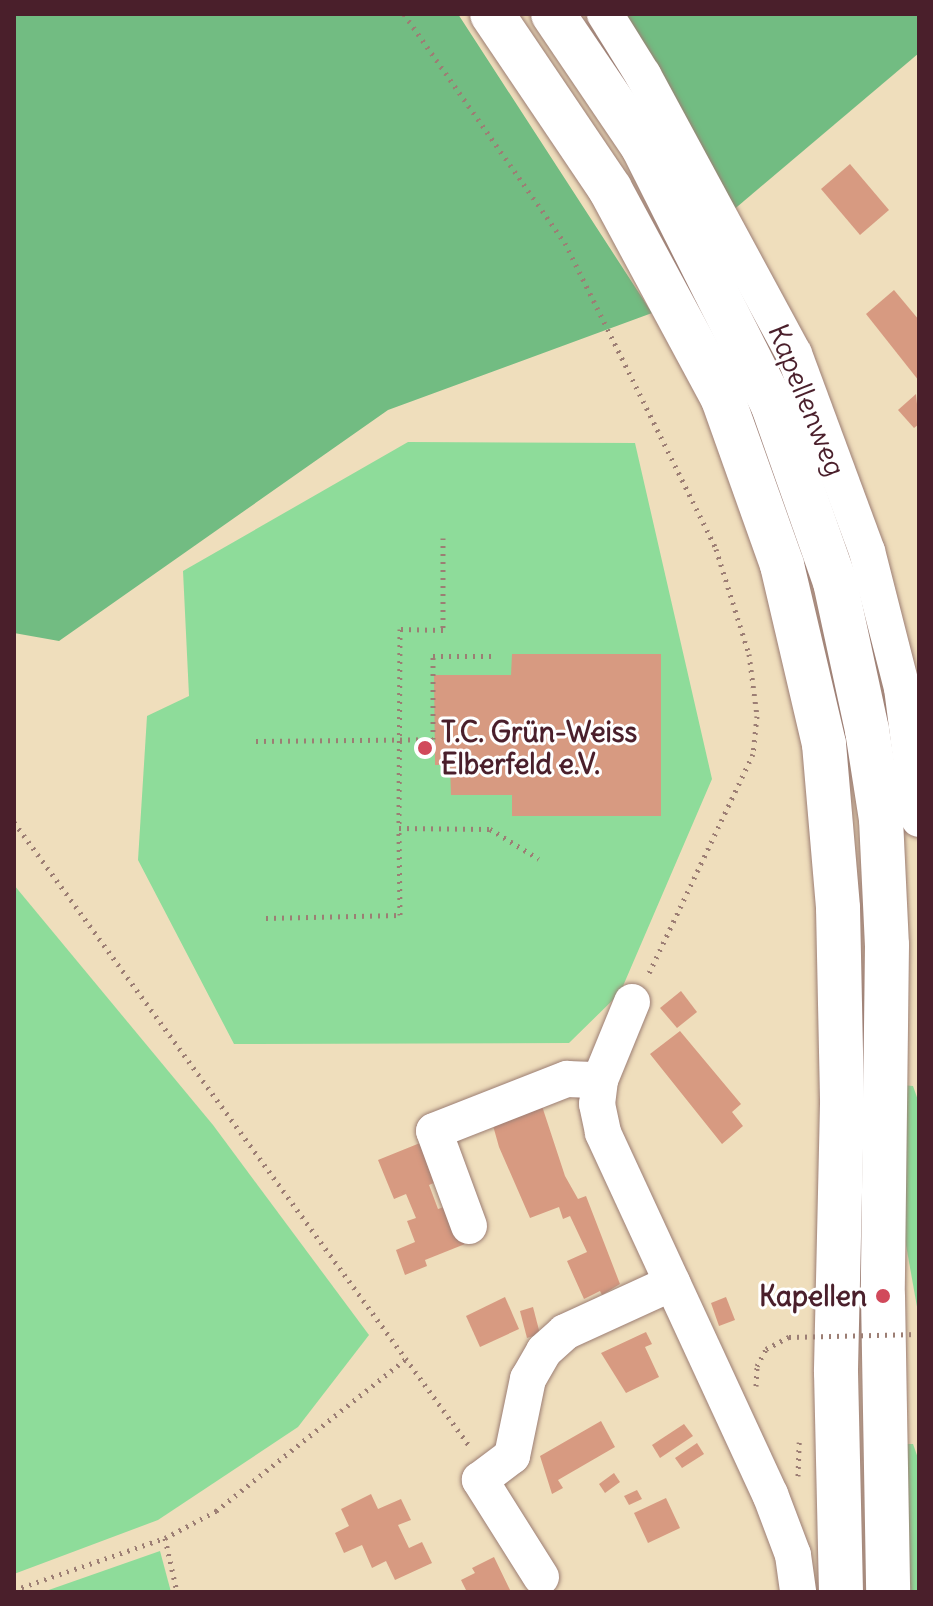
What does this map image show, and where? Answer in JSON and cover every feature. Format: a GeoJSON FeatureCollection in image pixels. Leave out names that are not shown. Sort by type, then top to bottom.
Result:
{"type":"FeatureCollection","features":[{"type":"Feature","properties":{"kind":"highway"},"geometry":{"type":"LineString","coordinates":[[492,14],[610,189],[723,399],[782,565],[824,744],[839,923],[842,1104],[836,1372],[841,1592]]}},
{"type":"Feature","properties":{"kind":"highway"},"geometry":{"type":"LineString","coordinates":[[553,14],[643,147],[773,406],[835,582],[867,730],[881,819],[887,945],[883,1311],[888,1592]]}},
{"type":"Feature","properties":{"kind":"street","name":"Kapellenweg"},"geometry":{"type":"LineString","coordinates":[[605,14],[643,75],[794,354],[867,551],[902,688],[919,819]]}},
{"type":"Feature","properties":{"kind":"street"},"geometry":{"type":"LineString","coordinates":[[632,1002],[600,1080],[597,1104],[603,1133],[770,1494],[793,1555],[798,1592]]}},
{"type":"Feature","properties":{"kind":"street"},"geometry":{"type":"LineString","coordinates":[[469,1226],[434,1131],[567,1079],[600,1080]]}},
{"type":"Feature","properties":{"kind":"street"},"geometry":{"type":"LineString","coordinates":[[541,1577],[480,1480],[512,1456],[528,1379],[544,1351],[565,1332],[672,1283]]}},
{"type":"Feature","properties":{"kind":"path"},"geometry":{"type":"LineString","coordinates":[[404,14],[565,243],[716,549],[749,654],[757,716],[753,754],[667,943],[632,1002]]}},
{"type":"Feature","properties":{"kind":"path"},"geometry":{"type":"LineString","coordinates":[[266,918],[400,915],[400,629],[443,630],[443,538]]}},
{"type":"Feature","properties":{"kind":"path"},"geometry":{"type":"LineString","coordinates":[[256,741],[433,739],[433,656],[491,656]]}},
{"type":"Feature","properties":{"kind":"path"},"geometry":{"type":"LineString","coordinates":[[14,822],[408,1357],[488,1473]]}},
{"type":"Feature","properties":{"kind":"path"},"geometry":{"type":"LineString","coordinates":[[399,828],[490,829],[539,859]]}},
{"type":"Feature","properties":{"kind":"path"},"geometry":{"type":"LineString","coordinates":[[757,1399],[757,1366],[766,1349],[789,1337],[919,1334]]}},
{"type":"Feature","properties":{"kind":"path"},"geometry":{"type":"LineString","coordinates":[[14,1590],[165,1538],[216,1511],[408,1357]]}},
{"type":"Feature","properties":{"kind":"path"},"geometry":{"type":"LineString","coordinates":[[165,1538],[177,1592]]}},
{"type":"Feature","properties":{"kind":"green space"},"geometry":{"type":"Polygon","coordinates":[[[14,14],[458,14],[652,313],[388,410],[59,641],[14,633],[14,14]]]}},
{"type":"Feature","properties":{"kind":"green space"},"geometry":{"type":"Polygon","coordinates":[[[593,14],[919,14],[919,53],[731,212],[593,14]]]}},
{"type":"Feature","properties":{"kind":"green space","name":"T.C. Grün-Weiss Elberfeld e.V."},"geometry":{"type":"Polygon","coordinates":[[[408,442],[635,443],[712,779],[620,993],[569,1043],[234,1044],[138,860],[147,716],[189,696],[183,571],[408,442]]]}},
{"type":"Feature","properties":{"kind":"green space"},"geometry":{"type":"Polygon","coordinates":[[[14,885],[213,1125],[369,1335],[298,1427],[158,1520],[14,1574],[14,885]]]}},
{"type":"Feature","properties":{"kind":"green space"},"geometry":{"type":"Polygon","coordinates":[[[901,1085],[913,1086],[919,1103],[919,1318],[901,1217],[901,1085]]]}},
{"type":"Feature","properties":{"kind":"green space"},"geometry":{"type":"Polygon","coordinates":[[[902,1444],[913,1444],[919,1461],[919,1592],[909,1592],[902,1444]]]}},
{"type":"Feature","properties":{"kind":"green space"},"geometry":{"type":"Polygon","coordinates":[[[160,1551],[171,1592],[43,1592],[160,1551]]]}},
{"type":"Feature","properties":{"kind":"building"},"geometry":{"type":"Polygon","coordinates":[[[850,164],[889,210],[860,235],[821,189],[850,164]]]}},
{"type":"Feature","properties":{"kind":"building"},"geometry":{"type":"Polygon","coordinates":[[[894,290],[919,320],[919,381],[866,314],[894,290]]]}},
{"type":"Feature","properties":{"kind":"building"},"geometry":{"type":"Polygon","coordinates":[[[916,394],[919,424],[914,428],[898,410],[916,394]]]}},
{"type":"Feature","properties":{"kind":"building"},"geometry":{"type":"Polygon","coordinates":[[[512,654],[661,654],[661,816],[512,816],[512,795],[451,795],[450,765],[435,765],[434,675],[511,675],[512,654]]]}},
{"type":"Feature","properties":{"kind":"building"},"geometry":{"type":"Polygon","coordinates":[[[681,991],[697,1012],[677,1028],[660,1008],[681,991]]]}},
{"type":"Feature","properties":{"kind":"building"},"geometry":{"type":"Polygon","coordinates":[[[680,1031],[741,1104],[732,1112],[743,1126],[722,1144],[650,1054],[680,1031]]]}},
{"type":"Feature","properties":{"kind":"building"},"geometry":{"type":"Polygon","coordinates":[[[541,1103],[565,1176],[578,1199],[586,1196],[620,1284],[602,1295],[600,1291],[584,1299],[567,1261],[587,1252],[570,1216],[563,1219],[559,1207],[530,1218],[499,1147],[492,1122],[541,1103]]]}},
{"type":"Feature","properties":{"kind":"building"},"geometry":{"type":"Polygon","coordinates":[[[420,1143],[436,1182],[429,1185],[438,1209],[450,1205],[465,1244],[425,1260],[427,1266],[405,1275],[396,1250],[415,1242],[407,1221],[416,1218],[406,1194],[394,1199],[378,1160],[420,1143]]]}},
{"type":"Feature","properties":{"kind":"building"},"geometry":{"type":"Polygon","coordinates":[[[505,1297],[519,1329],[480,1347],[466,1316],[505,1297]]]}},
{"type":"Feature","properties":{"kind":"building"},"geometry":{"type":"Polygon","coordinates":[[[726,1297],[735,1320],[719,1326],[711,1303],[726,1297]]]}},
{"type":"Feature","properties":{"kind":"building"},"geometry":{"type":"Polygon","coordinates":[[[533,1307],[540,1334],[527,1338],[520,1311],[533,1307]]]}},
{"type":"Feature","properties":{"kind":"building"},"geometry":{"type":"Polygon","coordinates":[[[646,1332],[652,1344],[645,1347],[659,1377],[626,1393],[601,1353],[646,1332]]]}},
{"type":"Feature","properties":{"kind":"building"},"geometry":{"type":"Polygon","coordinates":[[[601,1421],[615,1447],[558,1480],[563,1488],[552,1494],[540,1456],[601,1421]]]}},
{"type":"Feature","properties":{"kind":"building"},"geometry":{"type":"Polygon","coordinates":[[[684,1424],[693,1436],[660,1458],[652,1445],[684,1424]]]}},
{"type":"Feature","properties":{"kind":"building"},"geometry":{"type":"Polygon","coordinates":[[[697,1443],[704,1454],[682,1468],[675,1458],[697,1443]]]}},
{"type":"Feature","properties":{"kind":"building"},"geometry":{"type":"Polygon","coordinates":[[[614,1473],[620,1482],[605,1493],[599,1484],[614,1473]]]}},
{"type":"Feature","properties":{"kind":"building"},"geometry":{"type":"Polygon","coordinates":[[[637,1490],[642,1499],[629,1505],[624,1496],[637,1490]]]}},
{"type":"Feature","properties":{"kind":"building"},"geometry":{"type":"Polygon","coordinates":[[[371,1494],[378,1509],[401,1499],[411,1520],[398,1525],[409,1548],[422,1542],[432,1563],[395,1580],[386,1561],[372,1568],[362,1545],[344,1553],[335,1533],[349,1526],[341,1509],[371,1494]]]}},
{"type":"Feature","properties":{"kind":"building"},"geometry":{"type":"Polygon","coordinates":[[[666,1498],[680,1528],[648,1543],[634,1513],[666,1498]]]}},
{"type":"Feature","properties":{"kind":"building"},"geometry":{"type":"Polygon","coordinates":[[[494,1557],[511,1592],[467,1592],[461,1580],[475,1573],[472,1568],[494,1557]]]}},
{"type":"Feature","properties":{"kind":"place","name":"T.C. Grün-Weiss Elberfeld e.V."},"geometry":{"type":"Point","coordinates":[425,748]}},
{"type":"Feature","properties":{"kind":"place","name":"Kapellen"},"geometry":{"type":"Point","coordinates":[883,1296]}}]}
